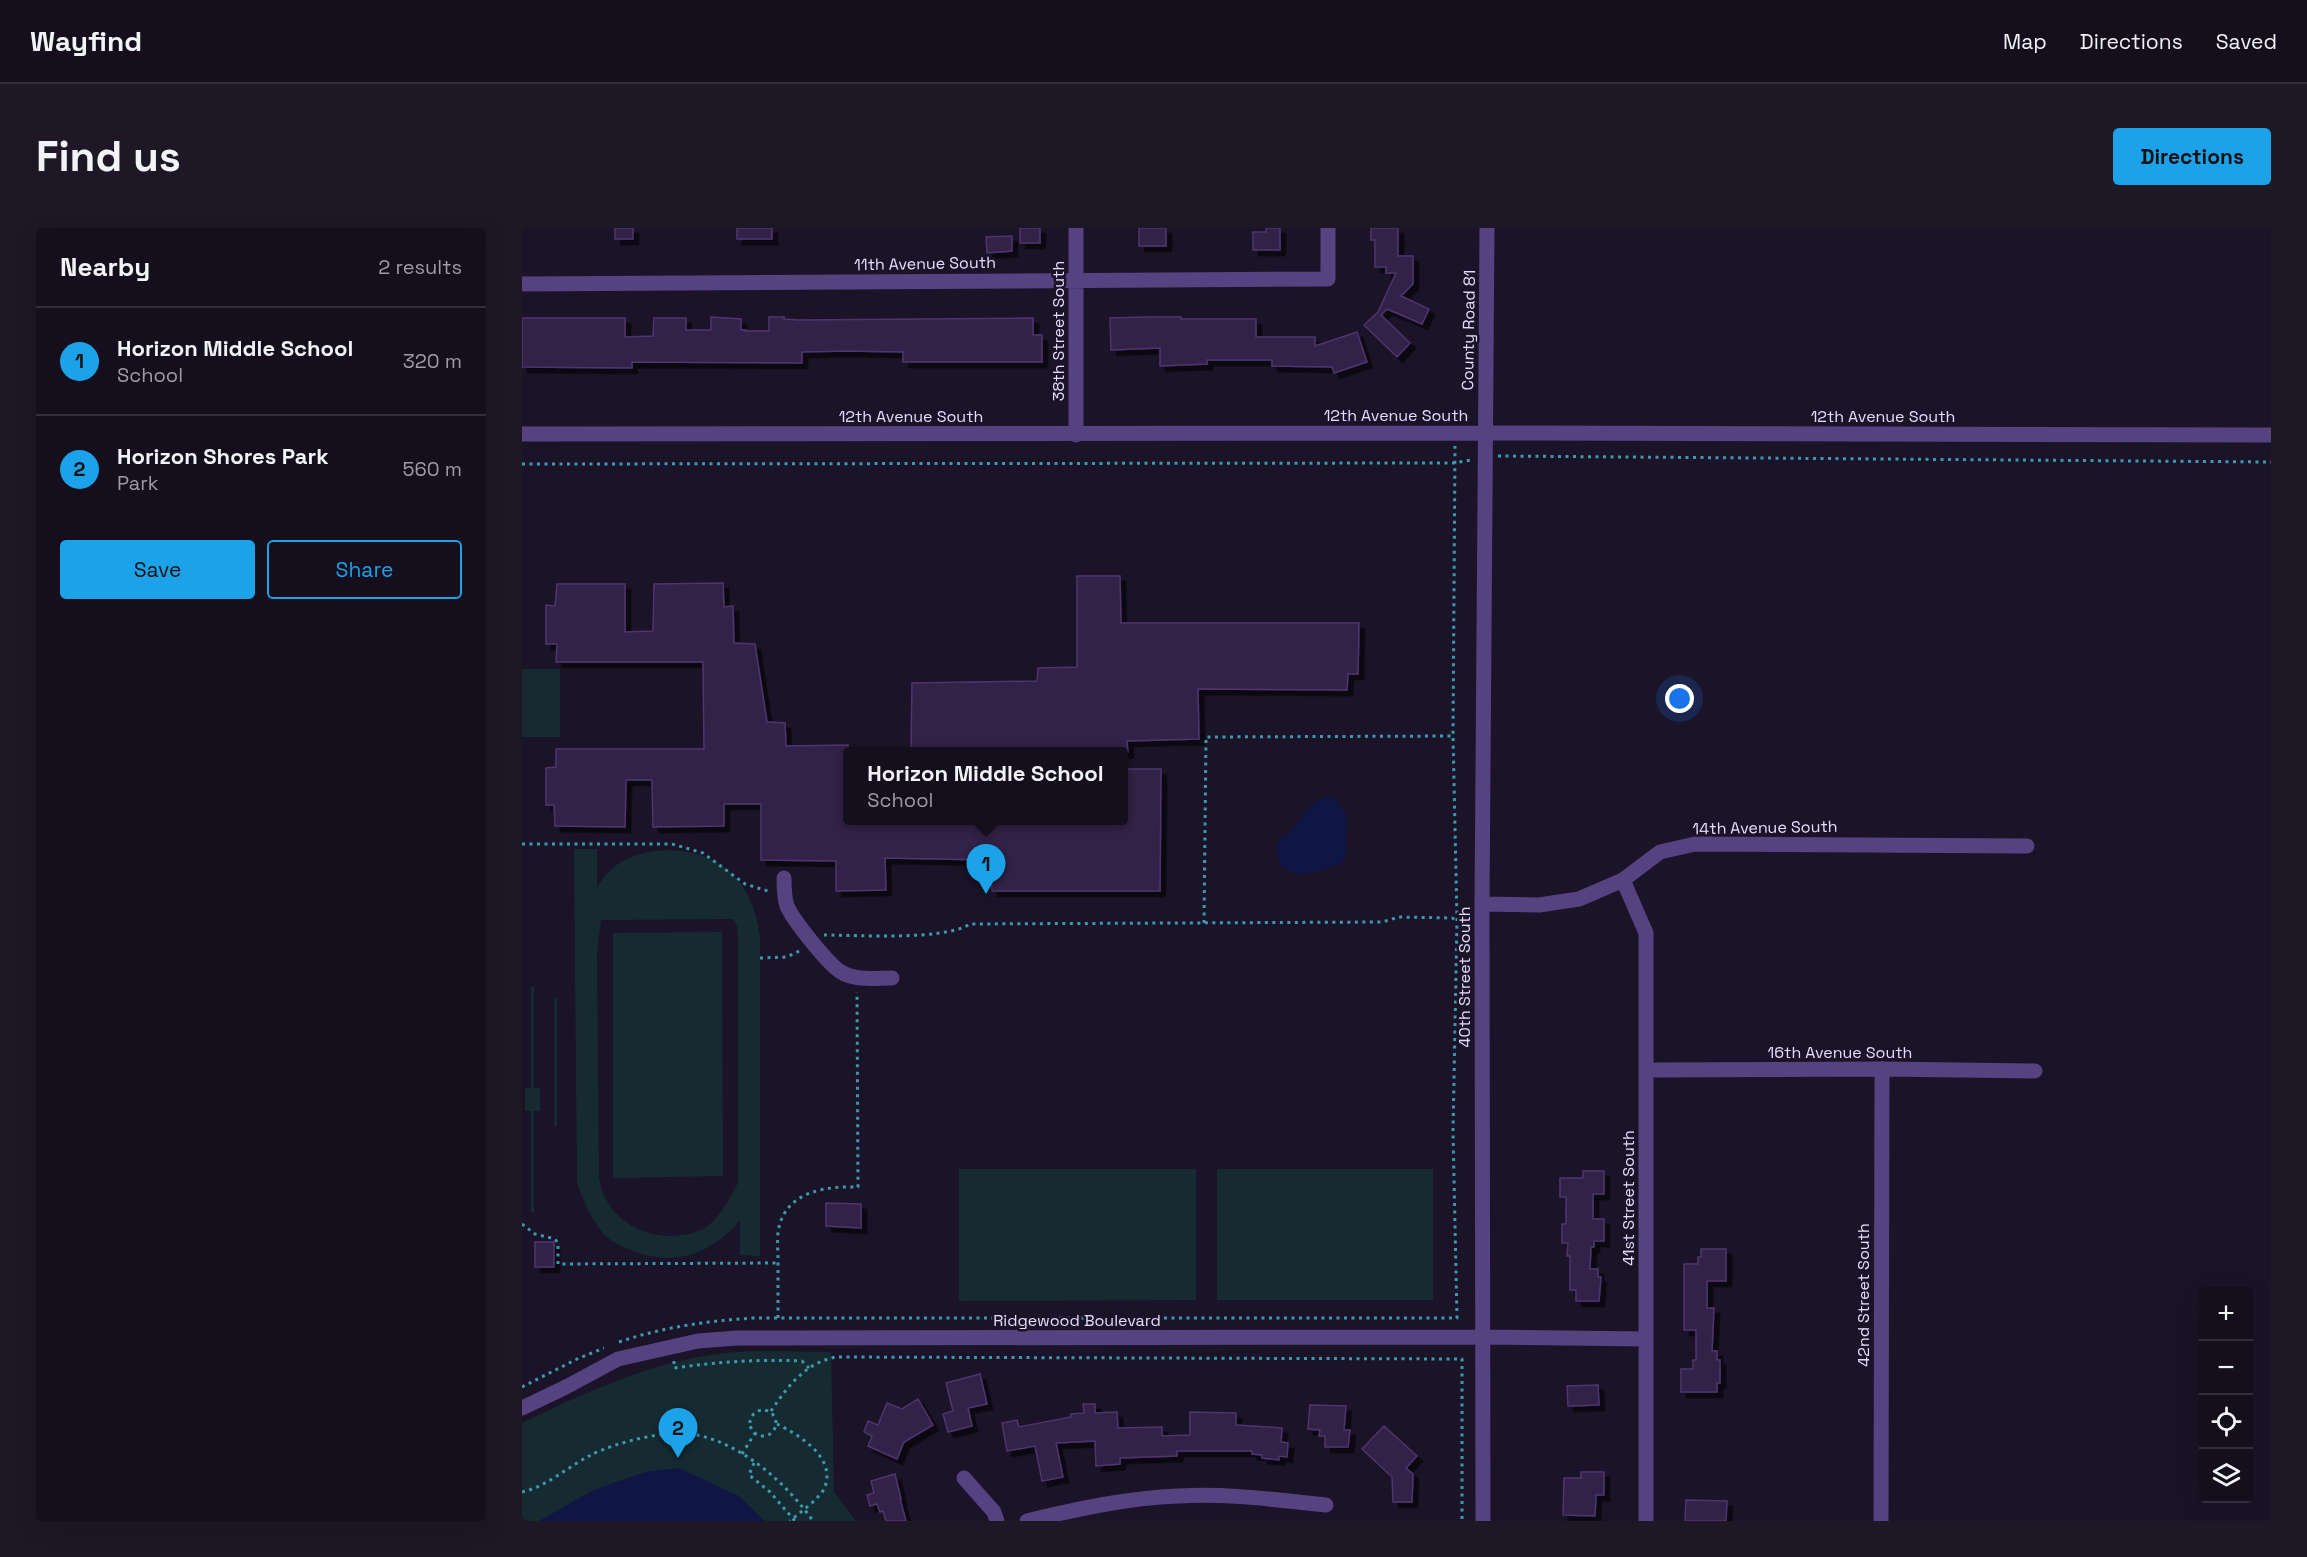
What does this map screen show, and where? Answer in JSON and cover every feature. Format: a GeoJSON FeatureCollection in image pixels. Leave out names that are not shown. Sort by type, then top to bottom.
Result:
{"type":"FeatureCollection","features":[{"type":"Feature","properties":{"kind":"street","name":"38th Street South"},"geometry":{"type":"LineString","coordinates":[[1076,228],[1076,435]]}},
{"type":"Feature","properties":{"kind":"street","name":"11th Avenue South"},"geometry":{"type":"LineString","coordinates":[[522,284],[1328,279],[1328,228]]}},
{"type":"Feature","properties":{"kind":"street","name":"County Road 81"},"geometry":{"type":"LineString","coordinates":[[1485,433],[1487,228]]}},
{"type":"Feature","properties":{"kind":"street","name":"40th Street South"},"geometry":{"type":"LineString","coordinates":[[1483,1521],[1482,904],[1485,433]]}},
{"type":"Feature","properties":{"kind":"street","name":"12th Avenue South"},"geometry":{"type":"LineString","coordinates":[[522,434],[2271,435]]}},
{"type":"Feature","properties":{"kind":"street","name":"14th Avenue South"},"geometry":{"type":"LineString","coordinates":[[1482,904],[1539,904],[1579,899],[1623,880],[1660,852],[1695,844],[2027,846]]}},
{"type":"Feature","properties":{"kind":"street","name":"41st Street South"},"geometry":{"type":"LineString","coordinates":[[1623,880],[1646,933],[1646,1521]]}},
{"type":"Feature","properties":{"kind":"street"},"geometry":{"type":"LineString","coordinates":[[784,885],[791,913],[812,941],[840,971],[857,978],[892,978]]}},
{"type":"Feature","properties":{"kind":"street","name":"16th Avenue South"},"geometry":{"type":"LineString","coordinates":[[1646,1071],[1882,1069],[2035,1071]]}},
{"type":"Feature","properties":{"kind":"street","name":"42nd Street South"},"geometry":{"type":"LineString","coordinates":[[1881,1521],[1882,1069]]}},
{"type":"Feature","properties":{"kind":"street","name":"Ridgewood Boulevard"},"geometry":{"type":"LineString","coordinates":[[522,1408],[566,1388],[618,1359],[698,1341],[737,1338],[1484,1337],[1646,1339]]}},
{"type":"Feature","properties":{"kind":"street"},"geometry":{"type":"LineString","coordinates":[[964,1478],[994,1512],[997,1521]]}},
{"type":"Feature","properties":{"kind":"street"},"geometry":{"type":"LineString","coordinates":[[1027,1521],[1128,1500],[1178,1496],[1326,1505]]}},
{"type":"Feature","properties":{"kind":"path"},"geometry":{"type":"LineString","coordinates":[[1456,433],[1454,463],[1456,920],[1453,1132],[1457,1318]]}},
{"type":"Feature","properties":{"kind":"path"},"geometry":{"type":"LineString","coordinates":[[522,464],[1454,463],[1518,455],[2271,462]]}},
{"type":"Feature","properties":{"kind":"path"},"geometry":{"type":"LineString","coordinates":[[1204,924],[1206,737],[1454,736]]}},
{"type":"Feature","properties":{"kind":"path"},"geometry":{"type":"LineString","coordinates":[[522,844],[672,844],[703,853],[745,884],[765,892],[784,885]]}},
{"type":"Feature","properties":{"kind":"path"},"geometry":{"type":"LineString","coordinates":[[760,958],[788,957],[824,935],[932,934],[962,929],[970,924],[1382,922],[1399,916],[1456,920]]}},
{"type":"Feature","properties":{"kind":"path"},"geometry":{"type":"LineString","coordinates":[[778,1318],[778,1234],[780,1223],[787,1209],[797,1198],[822,1188],[858,1187],[857,978]]}},
{"type":"Feature","properties":{"kind":"path"},"geometry":{"type":"LineString","coordinates":[[522,1224],[535,1234],[555,1239],[558,1243],[558,1264],[778,1263]]}},
{"type":"Feature","properties":{"kind":"path"},"geometry":{"type":"LineString","coordinates":[[671,1327],[674,1368],[730,1360],[761,1359],[802,1360],[809,1368]]}},
{"type":"Feature","properties":{"kind":"path"},"geometry":{"type":"LineString","coordinates":[[771,1411],[791,1383],[809,1368],[823,1360],[836,1357],[1462,1359],[1462,1521]]}},
{"type":"Feature","properties":{"kind":"path"},"geometry":{"type":"LineString","coordinates":[[754,1463],[750,1475],[770,1492],[793,1520],[824,1490],[827,1478],[823,1462],[812,1446],[799,1435],[777,1424],[771,1411],[764,1409],[754,1412],[749,1422],[752,1432],[761,1437],[772,1434],[777,1424]]}},
{"type":"Feature","properties":{"kind":"path"},"geometry":{"type":"LineString","coordinates":[[742,1454],[755,1433]]}},
{"type":"Feature","properties":{"kind":"path"},"geometry":{"type":"LineString","coordinates":[[522,1492],[545,1482],[591,1455],[619,1443],[642,1438],[696,1435],[721,1443],[742,1454],[773,1477],[804,1508],[813,1521]]}},
{"type":"Feature","properties":{"kind":"shaded area"},"geometry":{"type":"Polygon","coordinates":[[[522,669],[560,669],[560,737],[522,737],[522,669]]]}},
{"type":"Feature","properties":{"kind":"shaded area"},"geometry":{"type":"Polygon","coordinates":[[[1325,797],[1336,799],[1347,817],[1346,853],[1343,862],[1316,872],[1296,873],[1288,870],[1282,865],[1278,856],[1278,842],[1292,830],[1310,807],[1325,797]]]}},
{"type":"Feature","properties":{"kind":"shaded area"},"geometry":{"type":"Polygon","coordinates":[[[574,849],[597,849],[597,887],[608,872],[638,855],[675,850],[711,859],[726,868],[743,886],[753,907],[760,936],[760,1256],[740,1255],[740,1220],[728,1233],[702,1251],[672,1258],[641,1254],[624,1247],[603,1233],[593,1220],[577,1182],[574,849]],[[733,919],[601,920],[597,953],[599,1179],[606,1199],[615,1212],[636,1228],[648,1233],[675,1236],[701,1230],[718,1216],[738,1183],[737,926],[733,919]]]}},
{"type":"Feature","properties":{"kind":"shaded area"},"geometry":{"type":"Polygon","coordinates":[[[722,932],[723,1176],[613,1178],[613,933],[722,932]]]}},
{"type":"Feature","properties":{"kind":"shaded area"},"geometry":{"type":"Polygon","coordinates":[[[531,987],[534,987],[534,1088],[540,1088],[540,1111],[534,1111],[534,1212],[531,1212],[531,1111],[525,1111],[525,1088],[531,1088],[531,987]]]}},
{"type":"Feature","properties":{"kind":"shaded area"},"geometry":{"type":"Polygon","coordinates":[[[554,998],[557,998],[557,1126],[554,1126],[554,998]]]}},
{"type":"Feature","properties":{"kind":"shaded area"},"geometry":{"type":"Polygon","coordinates":[[[959,1169],[1196,1169],[1196,1300],[959,1301],[959,1169]]]}},
{"type":"Feature","properties":{"kind":"shaded area"},"geometry":{"type":"Polygon","coordinates":[[[1217,1169],[1433,1169],[1433,1300],[1217,1300],[1217,1169]]]}},
{"type":"Feature","properties":{"kind":"shaded area"},"geometry":{"type":"Polygon","coordinates":[[[764,1351],[831,1352],[834,1492],[856,1521],[522,1521],[522,1423],[620,1379],[697,1357],[764,1351]]]}},
{"type":"Feature","properties":{"kind":"shaded area"},"geometry":{"type":"Polygon","coordinates":[[[679,1468],[739,1496],[765,1521],[539,1521],[590,1492],[615,1482],[646,1472],[679,1468]]]}},
{"type":"Feature","properties":{"kind":"building"},"geometry":{"type":"Polygon","coordinates":[[[615,228],[633,228],[633,239],[615,239],[615,228]]]}},
{"type":"Feature","properties":{"kind":"building"},"geometry":{"type":"Polygon","coordinates":[[[737,228],[772,228],[772,239],[737,239],[737,228]]]}},
{"type":"Feature","properties":{"kind":"building"},"geometry":{"type":"Polygon","coordinates":[[[1020,228],[1040,228],[1040,243],[1020,243],[1020,228]]]}},
{"type":"Feature","properties":{"kind":"building"},"geometry":{"type":"Polygon","coordinates":[[[1139,228],[1166,228],[1166,246],[1139,246],[1139,228]]]}},
{"type":"Feature","properties":{"kind":"building"},"geometry":{"type":"Polygon","coordinates":[[[1266,228],[1280,228],[1280,250],[1253,250],[1253,232],[1266,232],[1266,228]]]}},
{"type":"Feature","properties":{"kind":"building"},"geometry":{"type":"Polygon","coordinates":[[[1371,228],[1398,228],[1398,256],[1413,256],[1413,284],[1401,296],[1429,309],[1422,324],[1387,309],[1381,315],[1410,343],[1397,357],[1364,325],[1378,312],[1396,273],[1386,273],[1386,267],[1375,267],[1375,240],[1371,240],[1371,228]]]}},
{"type":"Feature","properties":{"kind":"building"},"geometry":{"type":"Polygon","coordinates":[[[1012,236],[1012,251],[987,253],[986,237],[1012,236]]]}},
{"type":"Feature","properties":{"kind":"building"},"geometry":{"type":"Polygon","coordinates":[[[711,317],[741,319],[741,330],[746,331],[769,331],[769,317],[799,320],[1033,318],[1033,335],[1042,335],[1042,362],[903,362],[903,352],[847,351],[802,352],[802,363],[632,362],[632,368],[522,367],[522,318],[625,318],[625,337],[653,336],[654,318],[686,318],[686,330],[711,330],[711,317]]]}},
{"type":"Feature","properties":{"kind":"building"},"geometry":{"type":"Polygon","coordinates":[[[1110,318],[1256,319],[1256,337],[1315,337],[1315,346],[1357,332],[1367,362],[1334,373],[1332,367],[1272,366],[1272,360],[1207,360],[1207,364],[1160,366],[1160,348],[1111,350],[1110,318]]]}},
{"type":"Feature","properties":{"kind":"building"},"geometry":{"type":"Polygon","coordinates":[[[1077,576],[1120,576],[1121,623],[1359,623],[1358,674],[1348,674],[1347,690],[1198,689],[1199,739],[1127,741],[1128,747],[911,747],[912,683],[1037,681],[1038,668],[1077,667],[1077,576]]]}},
{"type":"Feature","properties":{"kind":"building"},"geometry":{"type":"Polygon","coordinates":[[[723,583],[724,607],[733,606],[734,643],[755,644],[767,722],[785,723],[786,746],[848,745],[848,747],[843,747],[843,825],[1128,825],[1128,769],[1161,769],[1160,891],[992,891],[990,860],[885,858],[886,890],[836,891],[836,861],[761,860],[761,804],[724,804],[724,826],[653,827],[652,780],[626,780],[625,827],[555,826],[554,805],[546,805],[546,768],[556,767],[556,749],[704,749],[703,662],[556,662],[557,644],[546,644],[546,605],[555,606],[557,584],[625,584],[625,632],[653,631],[654,584],[723,583]]]}},
{"type":"Feature","properties":{"kind":"building"},"geometry":{"type":"Polygon","coordinates":[[[1583,1171],[1604,1171],[1604,1194],[1593,1194],[1593,1219],[1604,1219],[1604,1241],[1594,1241],[1594,1247],[1591,1247],[1590,1269],[1598,1269],[1598,1277],[1601,1277],[1599,1301],[1576,1301],[1576,1290],[1570,1290],[1568,1243],[1562,1243],[1562,1224],[1566,1224],[1566,1197],[1560,1197],[1560,1178],[1583,1178],[1583,1171]]]}},
{"type":"Feature","properties":{"kind":"building"},"geometry":{"type":"Polygon","coordinates":[[[826,1203],[861,1204],[861,1228],[826,1226],[826,1203]]]}},
{"type":"Feature","properties":{"kind":"building"},"geometry":{"type":"Polygon","coordinates":[[[535,1242],[554,1242],[554,1267],[535,1267],[535,1242]]]}},
{"type":"Feature","properties":{"kind":"building"},"geometry":{"type":"Polygon","coordinates":[[[1701,1249],[1726,1249],[1726,1281],[1707,1281],[1707,1308],[1714,1308],[1712,1351],[1717,1351],[1717,1360],[1720,1360],[1720,1383],[1717,1383],[1717,1392],[1681,1392],[1681,1369],[1693,1369],[1693,1360],[1696,1360],[1696,1330],[1684,1330],[1684,1264],[1698,1264],[1701,1249]]]}},
{"type":"Feature","properties":{"kind":"building"},"geometry":{"type":"Polygon","coordinates":[[[980,1374],[987,1404],[968,1408],[972,1426],[948,1432],[943,1414],[953,1411],[946,1383],[980,1374]]]}},
{"type":"Feature","properties":{"kind":"building"},"geometry":{"type":"Polygon","coordinates":[[[1598,1385],[1599,1405],[1568,1406],[1567,1386],[1598,1385]]]}},
{"type":"Feature","properties":{"kind":"building"},"geometry":{"type":"Polygon","coordinates":[[[918,1399],[933,1425],[904,1442],[897,1459],[868,1446],[872,1436],[864,1432],[868,1421],[878,1425],[887,1403],[902,1409],[918,1399]]]}},
{"type":"Feature","properties":{"kind":"building"},"geometry":{"type":"Polygon","coordinates":[[[1083,1404],[1095,1404],[1095,1413],[1117,1412],[1118,1428],[1162,1427],[1162,1436],[1190,1435],[1190,1412],[1236,1413],[1236,1425],[1282,1428],[1281,1442],[1288,1443],[1287,1457],[1279,1456],[1279,1460],[1262,1458],[1262,1455],[1252,1454],[1252,1451],[1177,1451],[1177,1456],[1120,1458],[1120,1464],[1096,1466],[1095,1441],[1056,1443],[1063,1477],[1042,1481],[1035,1446],[1007,1451],[1002,1423],[1017,1420],[1019,1427],[1071,1417],[1071,1414],[1084,1413],[1083,1404]]]}},
{"type":"Feature","properties":{"kind":"building"},"geometry":{"type":"Polygon","coordinates":[[[1310,1405],[1346,1406],[1344,1430],[1350,1430],[1348,1447],[1325,1447],[1325,1436],[1319,1436],[1320,1430],[1308,1429],[1310,1405]]]}},
{"type":"Feature","properties":{"kind":"building"},"geometry":{"type":"Polygon","coordinates":[[[1384,1426],[1417,1456],[1406,1468],[1413,1474],[1412,1502],[1393,1502],[1392,1477],[1362,1449],[1384,1426]]]}},
{"type":"Feature","properties":{"kind":"building"},"geometry":{"type":"Polygon","coordinates":[[[1581,1472],[1604,1472],[1604,1495],[1596,1495],[1595,1516],[1563,1515],[1564,1478],[1581,1478],[1581,1472]]]}},
{"type":"Feature","properties":{"kind":"building"},"geometry":{"type":"Polygon","coordinates":[[[895,1474],[906,1521],[886,1521],[883,1511],[880,1512],[877,1504],[870,1506],[867,1495],[874,1493],[871,1481],[895,1474]]]}},
{"type":"Feature","properties":{"kind":"building"},"geometry":{"type":"Polygon","coordinates":[[[1686,1500],[1727,1501],[1726,1521],[1685,1521],[1686,1500]]]}},
{"type":"Feature","properties":{"kind":"place","name":"Horizon Middle School"},"geometry":{"type":"Point","coordinates":[986,894]}},
{"type":"Feature","properties":{"kind":"place","name":"Horizon Shores Park"},"geometry":{"type":"Point","coordinates":[678,1458]}}]}
